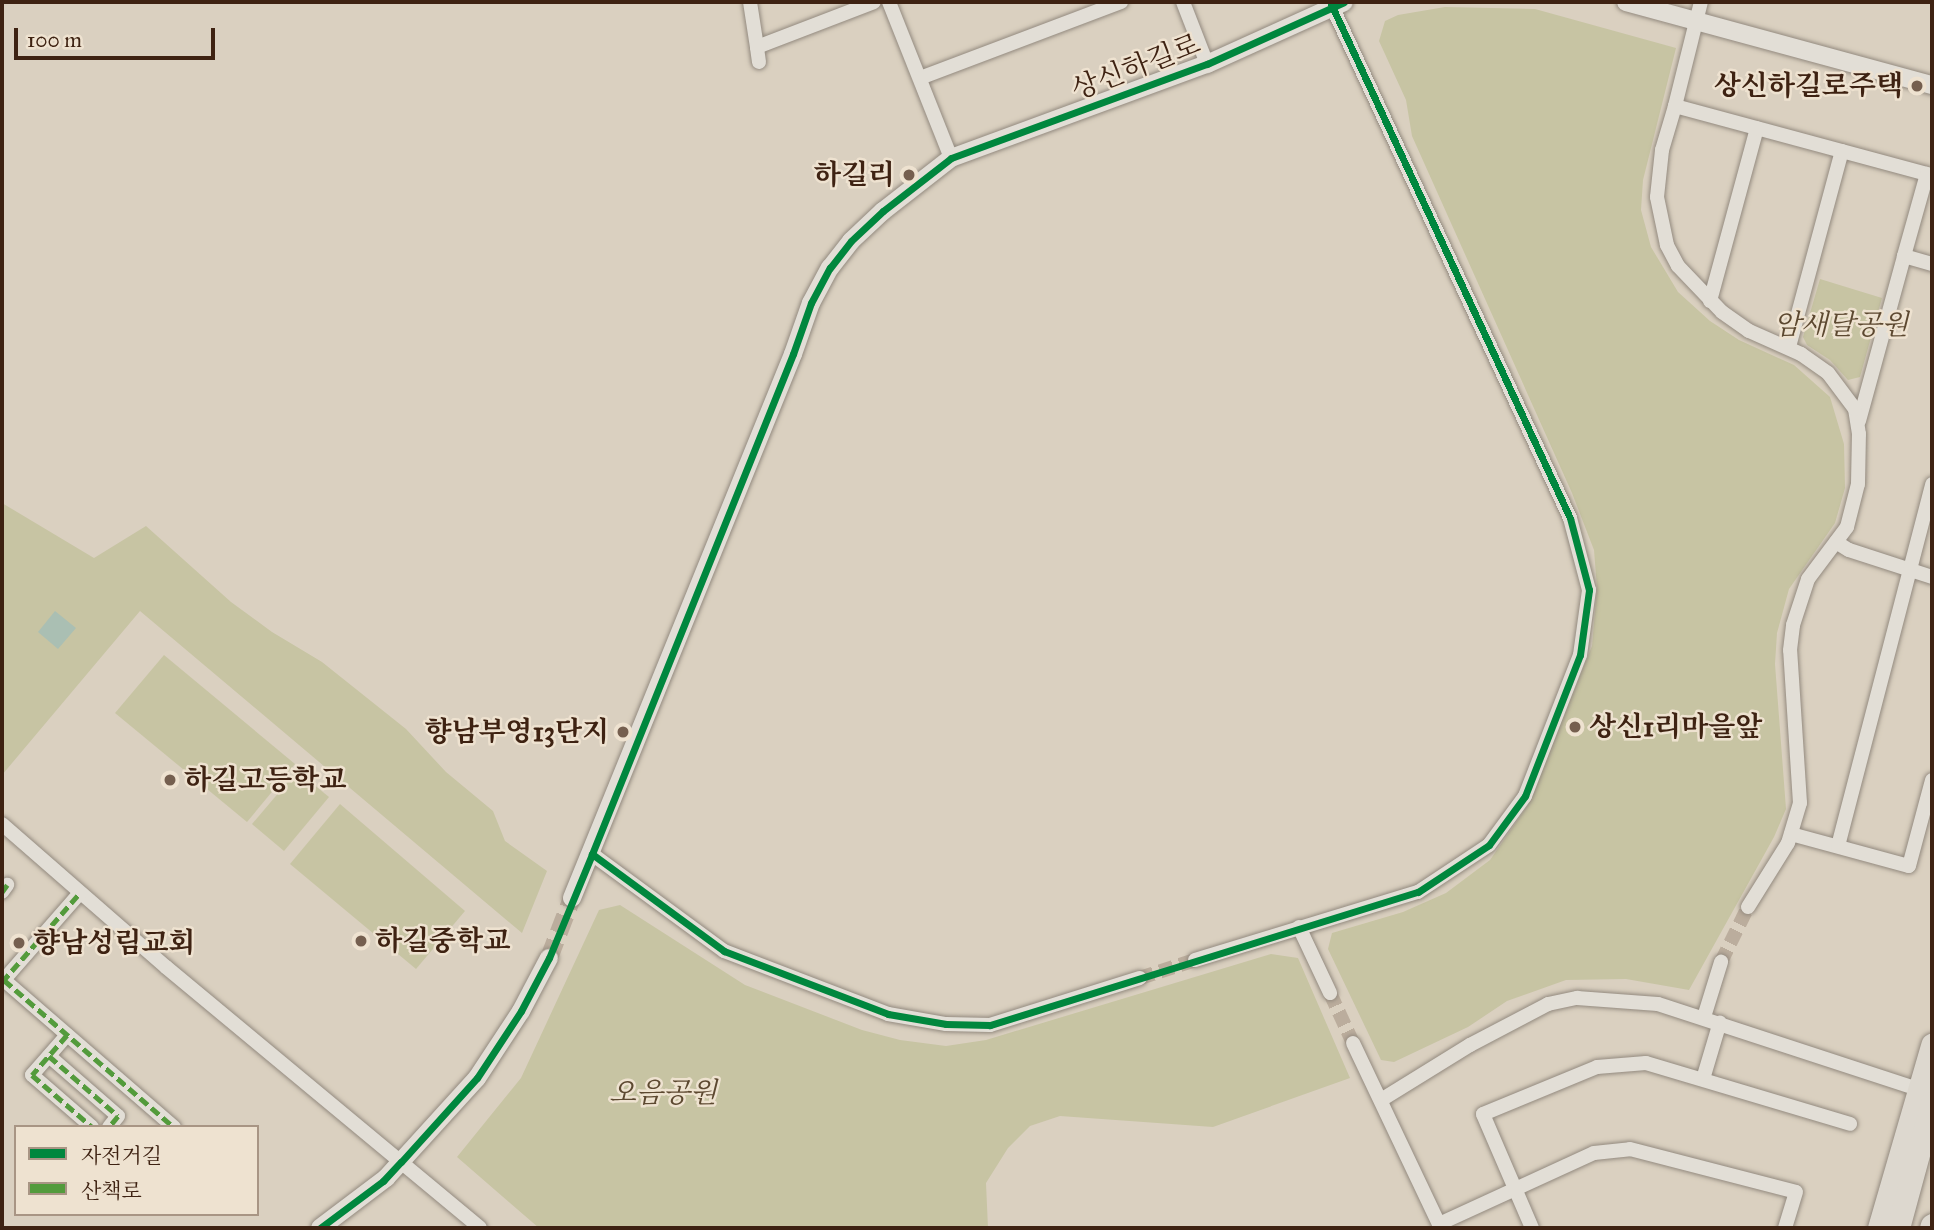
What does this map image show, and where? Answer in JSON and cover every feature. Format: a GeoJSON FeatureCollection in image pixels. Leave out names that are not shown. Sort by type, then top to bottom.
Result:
{"type":"FeatureCollection","features":[{"type":"Feature","properties":{"kind":"main road"},"geometry":{"type":"LineString","coordinates":[[1898,1228],[1927,1097],[1932,1045]]}},
{"type":"Feature","properties":{"kind":"main road"},"geometry":{"type":"LineString","coordinates":[[1879,1228],[1927,1097]]}},
{"type":"Feature","properties":{"kind":"main road"},"geometry":{"type":"LineString","coordinates":[[1909,1228],[1932,1144]]}},
{"type":"Feature","properties":{"kind":"street"},"geometry":{"type":"LineString","coordinates":[[750,2],[758,55],[874,2]]}},
{"type":"Feature","properties":{"kind":"street"},"geometry":{"type":"LineString","coordinates":[[889,2],[951,158]]}},
{"type":"Feature","properties":{"kind":"street"},"geometry":{"type":"LineString","coordinates":[[920,78],[1121,2]]}},
{"type":"Feature","properties":{"kind":"street"},"geometry":{"type":"LineString","coordinates":[[1183,2],[1206,64]]}},
{"type":"Feature","properties":{"kind":"street"},"geometry":{"type":"LineString","coordinates":[[1626,2],[1932,85]]}},
{"type":"Feature","properties":{"kind":"street"},"geometry":{"type":"LineString","coordinates":[[1701,2],[1659,172],[1660,220],[1678,266],[1710,301],[1749,331],[1789,347],[1828,373],[1855,409],[1860,458],[1854,507],[1847,527],[1808,579],[1793,625],[1790,650],[1800,803],[1791,834],[1748,907]]}},
{"type":"Feature","properties":{"kind":"street"},"geometry":{"type":"LineString","coordinates":[[1195,960],[1418,892],[1489,845],[1525,796],[1580,655],[1589,590],[1570,517],[1335,3]]}},
{"type":"Feature","properties":{"kind":"street","name":"상신하길로"},"geometry":{"type":"LineString","coordinates":[[572,898],[793,354],[811,303],[830,268],[851,241],[883,211],[951,158],[1206,64],[1335,3]]}},
{"type":"Feature","properties":{"kind":"street"},"geometry":{"type":"LineString","coordinates":[[1675,106],[1927,174],[1858,426]]}},
{"type":"Feature","properties":{"kind":"street"},"geometry":{"type":"LineString","coordinates":[[1710,301],[1756,128]]}},
{"type":"Feature","properties":{"kind":"street"},"geometry":{"type":"LineString","coordinates":[[1789,347],[1842,151]]}},
{"type":"Feature","properties":{"kind":"street"},"geometry":{"type":"LineString","coordinates":[[1904,256],[1932,264]]}},
{"type":"Feature","properties":{"kind":"street"},"geometry":{"type":"LineString","coordinates":[[1838,846],[1932,484]]}},
{"type":"Feature","properties":{"kind":"street"},"geometry":{"type":"LineString","coordinates":[[1836,542],[1849,550],[1932,577]]}},
{"type":"Feature","properties":{"kind":"street"},"geometry":{"type":"LineString","coordinates":[[1791,834],[1909,866],[1932,779]]}},
{"type":"Feature","properties":{"kind":"street"},"geometry":{"type":"LineString","coordinates":[[2,824],[80,893],[480,1228]]}},
{"type":"Feature","properties":{"kind":"street"},"geometry":{"type":"LineString","coordinates":[[592,853],[724,951],[888,1014],[946,1024],[990,1025],[1140,978]]}},
{"type":"Feature","properties":{"kind":"street"},"geometry":{"type":"LineString","coordinates":[[80,893],[3,981],[67,1035],[158,1122]]}},
{"type":"Feature","properties":{"kind":"street"},"geometry":{"type":"LineString","coordinates":[[1299,927],[1330,993]]}},
{"type":"Feature","properties":{"kind":"street"},"geometry":{"type":"LineString","coordinates":[[320,1228],[383,1181],[477,1078],[521,1011],[549,958]]}},
{"type":"Feature","properties":{"kind":"street"},"geometry":{"type":"LineString","coordinates":[[1704,1017],[1721,962]]}},
{"type":"Feature","properties":{"kind":"street"},"geometry":{"type":"LineString","coordinates":[[1381,1100],[1470,1045],[1548,1004],[1577,998],[1658,1004],[1704,1017],[1927,1097]]}},
{"type":"Feature","properties":{"kind":"street"},"geometry":{"type":"LineString","coordinates":[[1703,1079],[1720,1022]]}},
{"type":"Feature","properties":{"kind":"street"},"geometry":{"type":"LineString","coordinates":[[67,1035],[32,1075],[90,1125]]}},
{"type":"Feature","properties":{"kind":"street"},"geometry":{"type":"LineString","coordinates":[[1353,1043],[1440,1226],[1594,1153],[1630,1149],[1796,1192],[1785,1228]]}},
{"type":"Feature","properties":{"kind":"street"},"geometry":{"type":"LineString","coordinates":[[49,1056],[118,1116],[110,1125]]}},
{"type":"Feature","properties":{"kind":"street"},"geometry":{"type":"LineString","coordinates":[[1532,1228],[1483,1114],[1597,1068],[1646,1063],[1850,1124]]}},
{"type":"Feature","properties":{"kind":"green space"},"geometry":{"type":"Polygon","coordinates":[[[1445,7],[1535,9],[1676,48],[1643,180],[1641,210],[1651,247],[1678,292],[1710,321],[1739,340],[1794,365],[1830,397],[1844,444],[1845,488],[1835,523],[1789,589],[1777,633],[1775,664],[1786,809],[1774,837],[1689,990],[1626,979],[1566,980],[1507,1001],[1468,1027],[1394,1062],[1381,1060],[1328,949],[1332,933],[1403,912],[1446,893],[1490,860],[1528,805],[1592,646],[1597,588],[1594,550],[1572,493],[1412,136],[1406,100],[1379,41],[1385,21],[1398,15],[1445,7]]]}},
{"type":"Feature","properties":{"kind":"green space","name":"암새달공원"},"geometry":{"type":"Polygon","coordinates":[[[1820,279],[1882,298],[1860,377],[1848,380],[1830,360],[1807,345],[1803,337],[1820,279]]]}},
{"type":"Feature","properties":{"kind":"green space"},"geometry":{"type":"Polygon","coordinates":[[[2,503],[94,558],[146,526],[231,602],[272,632],[322,662],[406,729],[446,772],[493,811],[505,841],[547,871],[522,933],[140,611],[2,775],[2,503]]]}},
{"type":"Feature","properties":{"kind":"green space"},"geometry":{"type":"Polygon","coordinates":[[[164,655],[295,764],[247,822],[115,713],[164,655]]]}},
{"type":"Feature","properties":{"kind":"green space"},"geometry":{"type":"Polygon","coordinates":[[[297,771],[329,797],[284,851],[252,824],[297,771]]]}},
{"type":"Feature","properties":{"kind":"green space"},"geometry":{"type":"Polygon","coordinates":[[[340,804],[465,911],[416,969],[290,864],[340,804]]]}},
{"type":"Feature","properties":{"kind":"green space","name":"오음공원"},"geometry":{"type":"Polygon","coordinates":[[[620,905],[745,985],[862,1030],[900,1040],[946,1046],[986,1040],[1271,954],[1298,958],[1350,1078],[1213,1127],[1060,1116],[1030,1126],[1008,1148],[986,1183],[988,1228],[539,1228],[457,1157],[521,1078],[599,910],[620,905]]]}},
{"type":"Feature","properties":{"kind":"shaded area"},"geometry":{"type":"Polygon","coordinates":[[[55,611],[76,628],[58,649],[38,632],[55,611]]]}},
{"type":"Feature","properties":{"kind":"tunnel"},"geometry":{"type":"LineString","coordinates":[[549,958],[572,898]]}},
{"type":"Feature","properties":{"kind":"tunnel"},"geometry":{"type":"LineString","coordinates":[[1721,962],[1748,907]]}},
{"type":"Feature","properties":{"kind":"tunnel"},"geometry":{"type":"LineString","coordinates":[[1140,978],[1195,960]]}},
{"type":"Feature","properties":{"kind":"tunnel"},"geometry":{"type":"LineString","coordinates":[[1330,993],[1353,1043]]}},
{"type":"Feature","properties":{"kind":"marked path"},"geometry":{"type":"LineString","coordinates":[[2,892],[7,885]]}},
{"type":"Feature","properties":{"kind":"marked path"},"geometry":{"type":"LineString","coordinates":[[2,982],[80,893]]}},
{"type":"Feature","properties":{"kind":"marked path"},"geometry":{"type":"LineString","coordinates":[[4,980],[172,1125]]}},
{"type":"Feature","properties":{"kind":"marked path"},"geometry":{"type":"LineString","coordinates":[[67,1035],[32,1075],[90,1125]]}},
{"type":"Feature","properties":{"kind":"marked path"},"geometry":{"type":"LineString","coordinates":[[49,1056],[118,1116],[111,1125]]}},
{"type":"Feature","properties":{"kind":"cycle path"},"geometry":{"type":"LineString","coordinates":[[592,854],[724,951],[888,1014],[946,1024],[990,1025],[1418,892],[1489,845],[1525,796],[1580,655],[1589,590],[1570,518],[1330,2]]}},
{"type":"Feature","properties":{"kind":"cycle path"},"geometry":{"type":"LineString","coordinates":[[320,1228],[383,1181],[401,1162],[477,1078],[521,1011],[549,958],[592,854],[793,354],[811,303],[830,268],[851,241],[883,211],[951,158],[1207,64],[1344,2]]}},
{"type":"Feature","properties":{"kind":"place","name":"상신하길로주택"},"geometry":{"type":"Point","coordinates":[1917,86]}},
{"type":"Feature","properties":{"kind":"place","name":"하길리"},"geometry":{"type":"Point","coordinates":[909,175]}},
{"type":"Feature","properties":{"kind":"place","name":"상신1리마을앞"},"geometry":{"type":"Point","coordinates":[1575,727]}},
{"type":"Feature","properties":{"kind":"place","name":"향남부영13단지"},"geometry":{"type":"Point","coordinates":[623,732]}},
{"type":"Feature","properties":{"kind":"place","name":"하길고등학교"},"geometry":{"type":"Point","coordinates":[170,780]}},
{"type":"Feature","properties":{"kind":"place","name":"하길중학교"},"geometry":{"type":"Point","coordinates":[361,941]}},
{"type":"Feature","properties":{"kind":"place","name":"향남성림교회"},"geometry":{"type":"Point","coordinates":[19,943]}}]}
